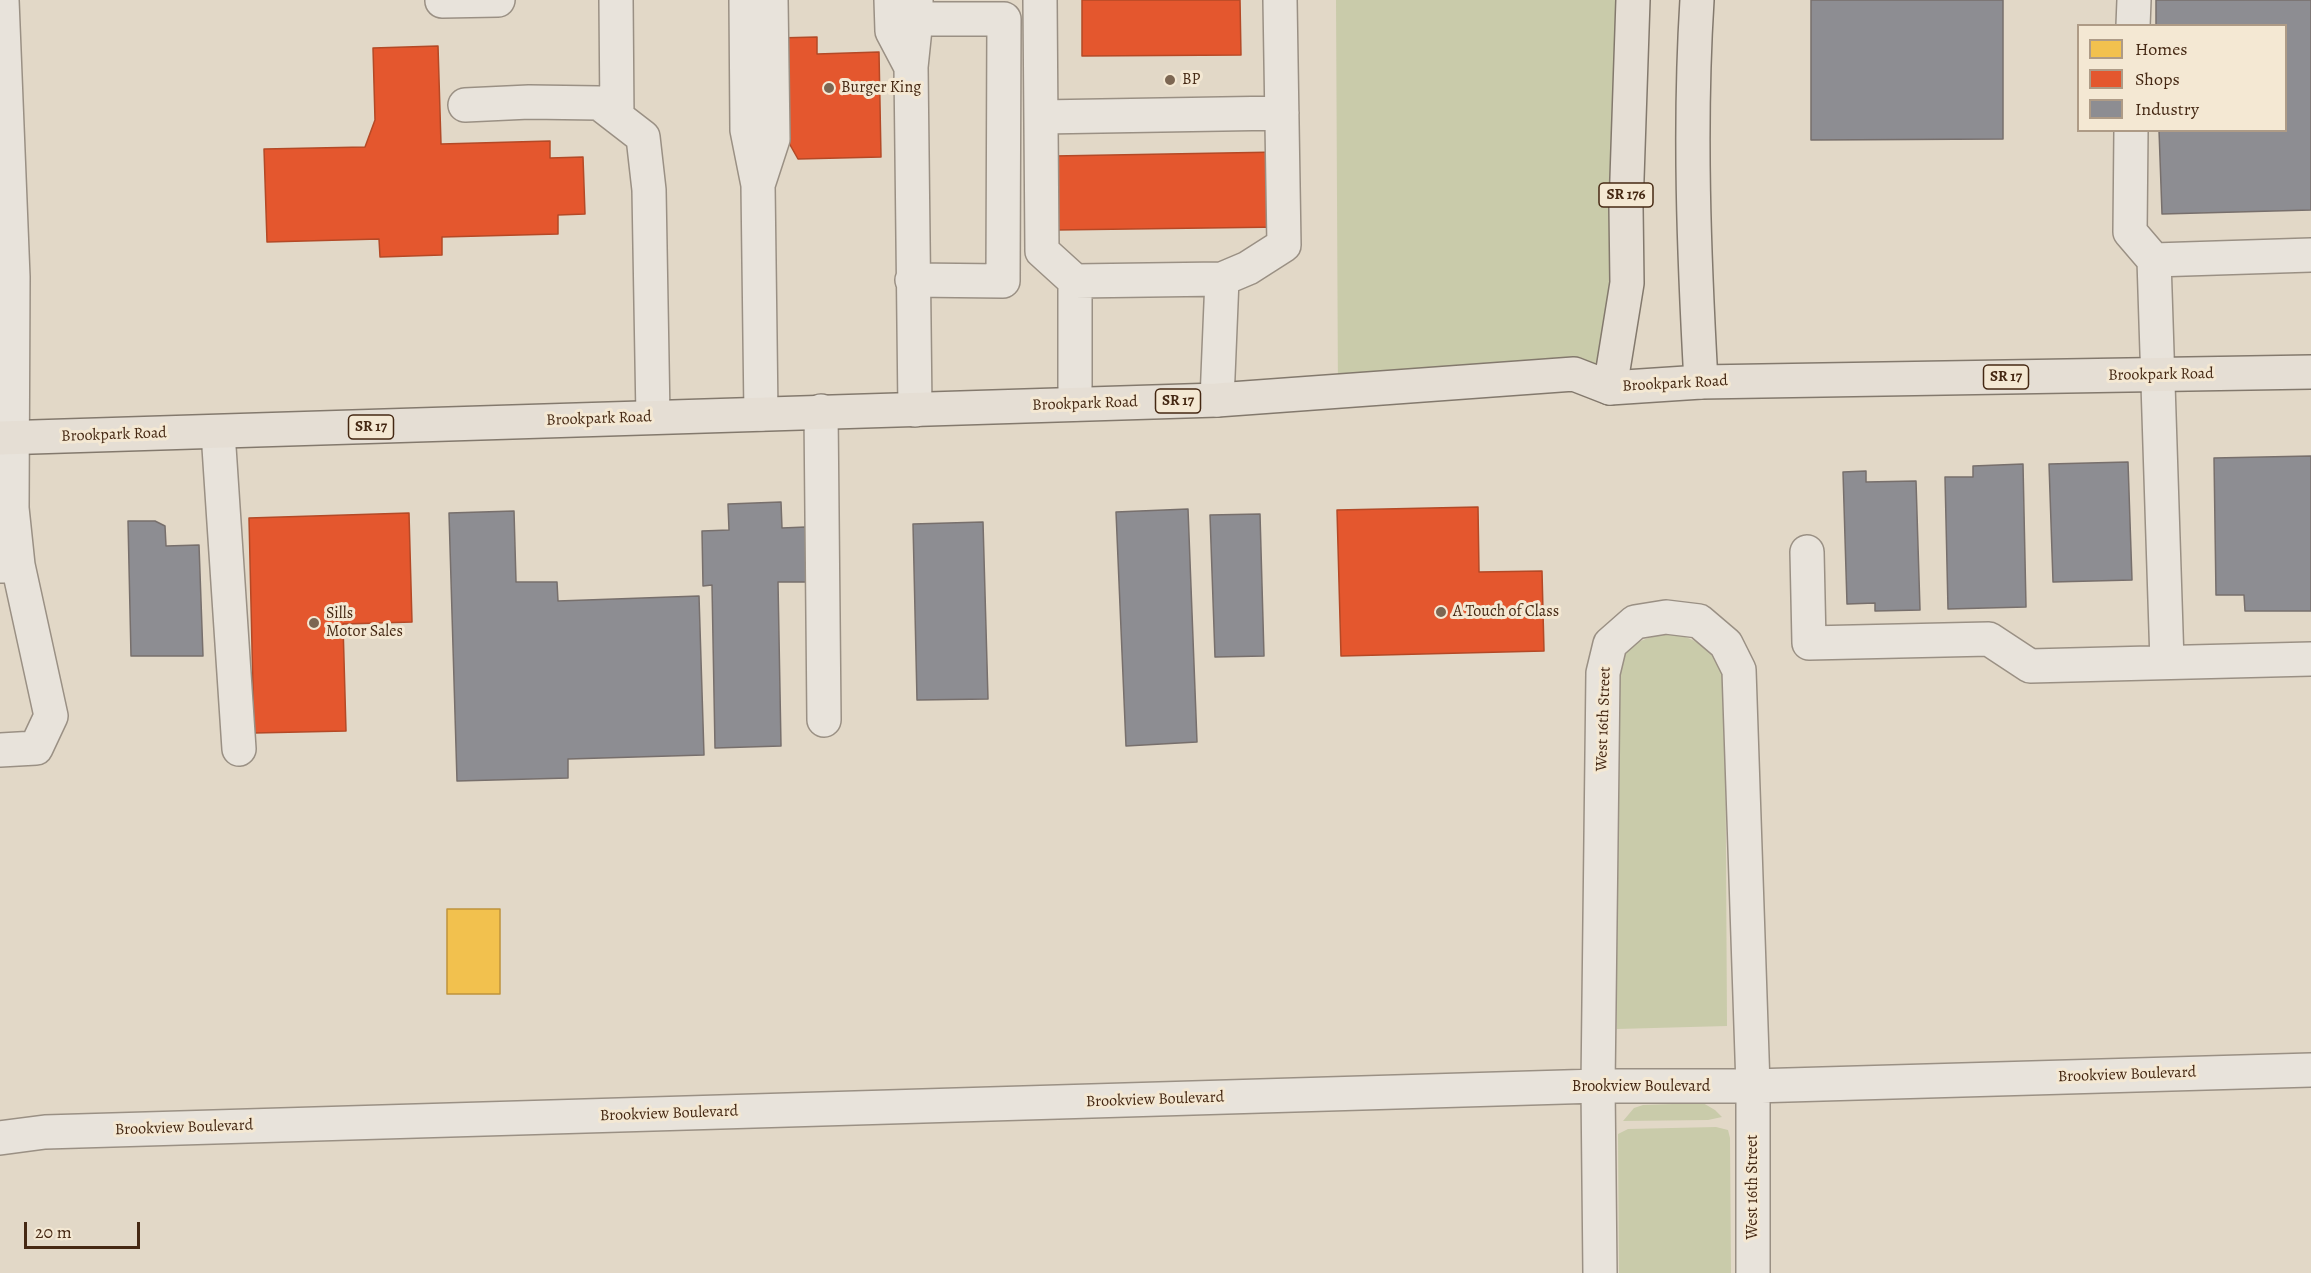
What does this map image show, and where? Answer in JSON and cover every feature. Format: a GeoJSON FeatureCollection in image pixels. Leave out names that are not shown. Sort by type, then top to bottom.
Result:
{"type":"FeatureCollection","features":[{"type":"Feature","properties":{"kind":"main road","name":"SR 176"},"geometry":{"type":"LineString","coordinates":[[1610,388],[1628,283],[1626,208],[1633,0]]}},
{"type":"Feature","properties":{"kind":"main road"},"geometry":{"type":"LineString","coordinates":[[1697,0],[1694,52],[1695,269],[1701,382]]}},
{"type":"Feature","properties":{"kind":"main road","name":"Brookpark Road"},"geometry":{"type":"LineString","coordinates":[[6,438],[1217,400],[1574,374],[1610,388],[1701,382],[2311,372]]}},
{"type":"Feature","properties":{"kind":"street"},"geometry":{"type":"LineString","coordinates":[[2,0],[13,277],[6,438],[12,508],[9,565],[51,716],[36,747]]}},
{"type":"Feature","properties":{"kind":"street"},"geometry":{"type":"LineString","coordinates":[[442,1],[498,0]]}},
{"type":"Feature","properties":{"kind":"street"},"geometry":{"type":"LineString","coordinates":[[616,0],[617,117]]}},
{"type":"Feature","properties":{"kind":"street"},"geometry":{"type":"LineString","coordinates":[[746,0],[747,130],[758,185],[761,414]]}},
{"type":"Feature","properties":{"kind":"street"},"geometry":{"type":"LineString","coordinates":[[758,185],[773,139],[771,0]]}},
{"type":"Feature","properties":{"kind":"street"},"geometry":{"type":"LineString","coordinates":[[1040,0],[1042,251],[1075,281],[1222,279],[1248,268],[1284,245],[1280,0]]}},
{"type":"Feature","properties":{"kind":"street"},"geometry":{"type":"LineString","coordinates":[[2133,24],[2134,0]]}},
{"type":"Feature","properties":{"kind":"street"},"geometry":{"type":"LineString","coordinates":[[912,280],[1003,281],[1004,19],[908,6],[911,67],[912,280],[915,410]]}},
{"type":"Feature","properties":{"kind":"street"},"geometry":{"type":"LineString","coordinates":[[465,105],[529,102],[598,103],[643,137],[649,190],[653,417]]}},
{"type":"Feature","properties":{"kind":"street"},"geometry":{"type":"LineString","coordinates":[[1041,117],[1282,113]]}},
{"type":"Feature","properties":{"kind":"street"},"geometry":{"type":"LineString","coordinates":[[2131,132],[2130,232],[2154,260],[2167,662]]}},
{"type":"Feature","properties":{"kind":"street"},"geometry":{"type":"LineString","coordinates":[[2154,260],[2311,255]]}},
{"type":"Feature","properties":{"kind":"street"},"geometry":{"type":"LineString","coordinates":[[1217,400],[1222,279]]}},
{"type":"Feature","properties":{"kind":"street"},"geometry":{"type":"LineString","coordinates":[[1075,281],[1075,405]]}},
{"type":"Feature","properties":{"kind":"street"},"geometry":{"type":"LineString","coordinates":[[821,411],[824,720]]}},
{"type":"Feature","properties":{"kind":"street"},"geometry":{"type":"LineString","coordinates":[[218,432],[239,749]]}},
{"type":"Feature","properties":{"kind":"street"},"geometry":{"type":"LineString","coordinates":[[1807,552],[1809,643],[1989,639],[2030,666],[2311,660]]}},
{"type":"Feature","properties":{"kind":"street","name":"West 16th Street"},"geometry":{"type":"LineString","coordinates":[[1600,1273],[1598,1086],[1603,673],[1610,644],[1635,622],[1666,617],[1699,621],[1726,644],[1739,670],[1753,1086],[1753,1273]]}},
{"type":"Feature","properties":{"kind":"street"},"geometry":{"type":"LineString","coordinates":[[0,732],[18,730],[36,747]]}},
{"type":"Feature","properties":{"kind":"street"},"geometry":{"type":"LineString","coordinates":[[0,750],[36,747]]}},
{"type":"Feature","properties":{"kind":"street","name":"Brookview Boulevard"},"geometry":{"type":"LineString","coordinates":[[0,1138],[57,1132],[1598,1086],[1753,1086],[2311,1070]]}},
{"type":"Feature","properties":{"kind":"green space"},"geometry":{"type":"Polygon","coordinates":[[[1336,0],[1633,0],[1610,388],[1338,397],[1336,0]]]}},
{"type":"Feature","properties":{"kind":"green space"},"geometry":{"type":"Polygon","coordinates":[[[1676,634],[1702,645],[1714,657],[1723,673],[1725,683],[1727,1026],[1617,1029],[1611,682],[1622,660],[1634,645],[1651,637],[1676,634]]]}},
{"type":"Feature","properties":{"kind":"green space"},"geometry":{"type":"Polygon","coordinates":[[[1703,1103],[1722,1117],[1708,1120],[1623,1121],[1634,1108],[1643,1105],[1703,1103]]]}},
{"type":"Feature","properties":{"kind":"green space"},"geometry":{"type":"Polygon","coordinates":[[[1716,1127],[1728,1130],[1730,1138],[1731,1273],[1619,1273],[1618,1134],[1628,1129],[1716,1127]]]}},
{"type":"Feature","properties":{"kind":"building: Homes"},"geometry":{"type":"Polygon","coordinates":[[[447,909],[500,909],[500,994],[447,994],[447,909]]]}},
{"type":"Feature","properties":{"kind":"building: Shops"},"geometry":{"type":"Polygon","coordinates":[[[1082,0],[1240,0],[1241,55],[1082,56],[1082,0]]]}},
{"type":"Feature","properties":{"kind":"building: Shops","name":"Burger King"},"geometry":{"type":"Polygon","coordinates":[[[817,37],[817,54],[879,52],[881,157],[798,159],[789,143],[777,38],[817,37]]]}},
{"type":"Feature","properties":{"kind":"building: Shops"},"geometry":{"type":"Polygon","coordinates":[[[438,46],[441,144],[550,141],[550,158],[583,157],[585,214],[558,215],[558,234],[442,237],[442,255],[380,257],[379,239],[267,242],[264,149],[365,147],[375,120],[373,48],[438,46]]]}},
{"type":"Feature","properties":{"kind":"building: Shops"},"geometry":{"type":"Polygon","coordinates":[[[1280,152],[1282,227],[1055,230],[1054,156],[1280,152]]]}},
{"type":"Feature","properties":{"kind":"building: Shops","name":"A Touch of Class"},"geometry":{"type":"Polygon","coordinates":[[[1478,507],[1479,572],[1542,571],[1544,651],[1341,656],[1337,510],[1478,507]]]}},
{"type":"Feature","properties":{"kind":"building: Shops","name":"Sills Motor Sales"},"geometry":{"type":"Polygon","coordinates":[[[409,513],[412,622],[343,624],[346,731],[254,733],[249,518],[409,513]]]}},
{"type":"Feature","properties":{"kind":"building: Industry"},"geometry":{"type":"Polygon","coordinates":[[[1811,0],[2003,0],[2003,139],[1811,140],[1811,0]]]}},
{"type":"Feature","properties":{"kind":"building: Industry"},"geometry":{"type":"Polygon","coordinates":[[[2156,0],[2311,0],[2311,210],[2162,214],[2159,132],[2287,132],[2287,24],[2156,24],[2156,0]]]}},
{"type":"Feature","properties":{"kind":"building: Industry"},"geometry":{"type":"Polygon","coordinates":[[[2311,456],[2311,611],[2245,611],[2244,595],[2216,595],[2214,458],[2311,456]]]}},
{"type":"Feature","properties":{"kind":"building: Industry"},"geometry":{"type":"Polygon","coordinates":[[[2128,462],[2132,580],[2053,582],[2049,464],[2128,462]]]}},
{"type":"Feature","properties":{"kind":"building: Industry"},"geometry":{"type":"Polygon","coordinates":[[[2023,464],[2026,607],[1948,609],[1945,477],[1973,477],[1973,466],[2023,464]]]}},
{"type":"Feature","properties":{"kind":"building: Industry"},"geometry":{"type":"Polygon","coordinates":[[[1866,471],[1866,482],[1916,481],[1920,610],[1875,611],[1875,603],[1847,604],[1843,472],[1866,471]]]}},
{"type":"Feature","properties":{"kind":"building: Industry"},"geometry":{"type":"Polygon","coordinates":[[[781,502],[782,528],[806,527],[807,582],[778,582],[781,746],[715,748],[712,585],[703,586],[702,531],[729,530],[728,504],[781,502]]]}},
{"type":"Feature","properties":{"kind":"building: Industry"},"geometry":{"type":"Polygon","coordinates":[[[1188,509],[1197,742],[1126,746],[1116,512],[1188,509]]]}},
{"type":"Feature","properties":{"kind":"building: Industry"},"geometry":{"type":"Polygon","coordinates":[[[514,511],[516,582],[557,582],[558,601],[699,596],[704,755],[568,759],[568,778],[457,781],[449,513],[514,511]]]}},
{"type":"Feature","properties":{"kind":"building: Industry"},"geometry":{"type":"Polygon","coordinates":[[[1260,514],[1264,656],[1215,657],[1210,515],[1260,514]]]}},
{"type":"Feature","properties":{"kind":"building: Industry"},"geometry":{"type":"Polygon","coordinates":[[[128,521],[155,521],[165,526],[166,546],[199,545],[203,656],[131,656],[128,521]]]}},
{"type":"Feature","properties":{"kind":"building: Industry"},"geometry":{"type":"Polygon","coordinates":[[[983,522],[988,699],[917,700],[913,524],[983,522]]]}},
{"type":"Feature","properties":{"kind":"place","name":"BP"},"geometry":{"type":"Point","coordinates":[1170,80]}},
{"type":"Feature","properties":{"kind":"place","name":"Burger King"},"geometry":{"type":"Point","coordinates":[829,88]}},
{"type":"Feature","properties":{"kind":"place","name":"A Touch of Class"},"geometry":{"type":"Point","coordinates":[1441,612]}},
{"type":"Feature","properties":{"kind":"place","name":"Sills Motor Sales"},"geometry":{"type":"Point","coordinates":[314,623]}}]}
